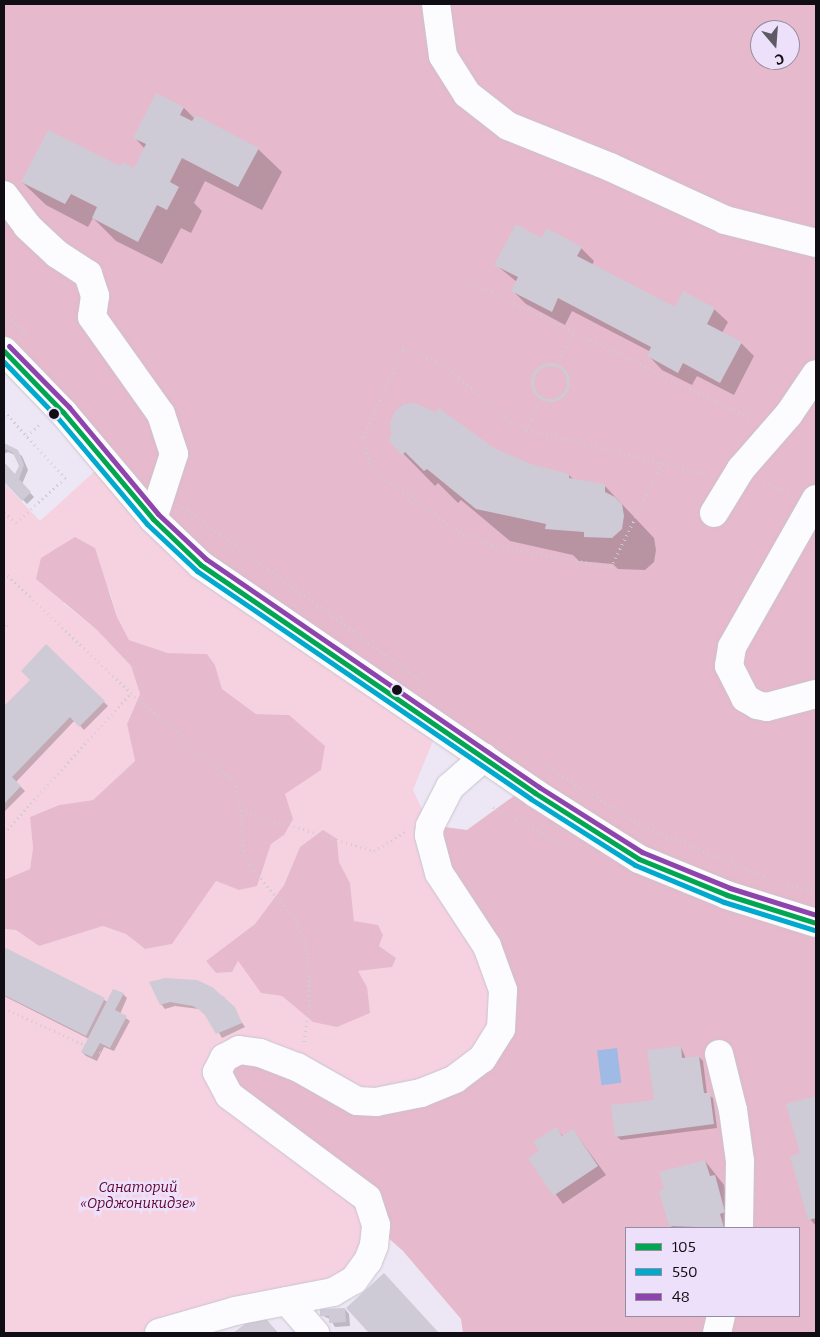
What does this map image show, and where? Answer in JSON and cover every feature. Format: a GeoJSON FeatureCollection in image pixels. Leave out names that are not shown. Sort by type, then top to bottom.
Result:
{"type":"FeatureCollection","features":[{"type":"Feature","properties":{"kind":"street"},"geometry":{"type":"LineString","coordinates":[[436,4],[443,56],[467,94],[508,126],[610,167],[725,220],[816,243]]}},
{"type":"Feature","properties":{"kind":"street"},"geometry":{"type":"LineString","coordinates":[[4,195],[27,226],[51,248],[88,274],[94,296],[92,316],[161,414],[174,454],[153,519]]}},
{"type":"Feature","properties":{"kind":"street"},"geometry":{"type":"LineString","coordinates":[[4,351],[63,412],[153,519],[201,566],[639,859],[727,895],[816,923]]}},
{"type":"Feature","properties":{"kind":"street"},"geometry":{"type":"LineString","coordinates":[[714,513],[741,470],[777,430],[816,374]]}},
{"type":"Feature","properties":{"kind":"street"},"geometry":{"type":"LineString","coordinates":[[814,502],[732,648],[729,666],[745,698],[757,706],[767,707],[816,694]]}},
{"type":"Feature","properties":{"kind":"street"},"geometry":{"type":"LineString","coordinates":[[159,1333],[191,1322],[333,1292],[354,1280],[368,1261],[376,1225],[367,1198],[228,1095],[216,1072],[224,1058],[239,1050],[260,1053],[297,1067],[357,1101],[392,1100],[455,1079],[482,1059],[501,1029],[503,990],[490,955],[439,873],[429,835],[430,826],[450,788],[484,757]]}},
{"type":"Feature","properties":{"kind":"street"},"geometry":{"type":"LineString","coordinates":[[719,1054],[733,1110],[740,1161],[739,1227]]}},
{"type":"Feature","properties":{"kind":"street"},"geometry":{"type":"LineString","coordinates":[[288,1301],[315,1333]]}},
{"type":"Feature","properties":{"kind":"street"},"geometry":{"type":"LineString","coordinates":[[717,1333],[721,1317]]}},
{"type":"Feature","properties":{"kind":"path"},"geometry":{"type":"LineString","coordinates":[[469,281],[777,430]]}},
{"type":"Feature","properties":{"kind":"path"},"geometry":{"type":"LineString","coordinates":[[4,312],[30,338]]}},
{"type":"Feature","properties":{"kind":"path"},"geometry":{"type":"LineString","coordinates":[[556,366],[573,332]]}},
{"type":"Feature","properties":{"kind":"path"},"geometry":{"type":"LineString","coordinates":[[662,463],[611,567],[492,545],[460,534],[371,468],[363,437],[403,348],[440,362],[510,422],[527,429],[717,476],[741,470],[814,502]]}},
{"type":"Feature","properties":{"kind":"path"},"geometry":{"type":"LineString","coordinates":[[542,366],[556,366],[567,374],[566,391],[557,400],[542,398],[533,386],[534,374],[542,366]]}},
{"type":"Feature","properties":{"kind":"path"},"geometry":{"type":"LineString","coordinates":[[527,429],[542,398]]}},
{"type":"Feature","properties":{"kind":"path"},"geometry":{"type":"LineString","coordinates":[[4,411],[65,478],[16,523],[4,512]]}},
{"type":"Feature","properties":{"kind":"path"},"geometry":{"type":"LineString","coordinates":[[27,436],[39,424]]}},
{"type":"Feature","properties":{"kind":"path"},"geometry":{"type":"LineString","coordinates":[[162,490],[211,530],[434,690]]}},
{"type":"Feature","properties":{"kind":"path"},"geometry":{"type":"LineString","coordinates":[[4,572],[131,693],[234,781],[241,810],[243,852],[254,871],[294,917],[304,938],[309,1006],[305,1039],[297,1067]]}},
{"type":"Feature","properties":{"kind":"path"},"geometry":{"type":"LineString","coordinates":[[4,622],[7,625],[4,629]]}},
{"type":"Feature","properties":{"kind":"path"},"geometry":{"type":"LineString","coordinates":[[4,833],[131,693]]}},
{"type":"Feature","properties":{"kind":"path"},"geometry":{"type":"LineString","coordinates":[[533,758],[643,826],[779,882],[816,890]]}},
{"type":"Feature","properties":{"kind":"path"},"geometry":{"type":"LineString","coordinates":[[241,810],[374,851],[406,831],[429,835]]}},
{"type":"Feature","properties":{"kind":"path"},"geometry":{"type":"LineString","coordinates":[[4,1008],[100,1052]]}},
{"type":"Feature","properties":{"kind":"green space","name":"Санаторий «Орджоникидзе»"},"geometry":{"type":"Polygon","coordinates":[[[106,461],[439,726],[413,790],[486,947],[498,1027],[376,1224],[355,1279],[158,1333],[4,1333],[4,929],[16,930],[39,946],[103,926],[126,934],[145,949],[172,944],[216,881],[239,890],[257,885],[271,844],[284,835],[285,794],[299,783],[289,715],[256,714],[222,689],[215,665],[207,654],[168,653],[129,640],[117,617],[109,589],[63,603],[97,630],[131,666],[140,694],[127,724],[135,761],[93,800],[59,805],[30,817],[33,848],[30,869],[4,880],[4,483],[40,521],[106,461]],[[337,839],[300,847],[284,885],[255,924],[206,961],[216,973],[232,972],[238,961],[261,993],[282,996],[313,1022],[357,971],[392,967],[390,954],[379,946],[378,925],[354,922],[350,883],[339,862],[337,839]]]}},
{"type":"Feature","properties":{"kind":"shaded area"},"geometry":{"type":"Polygon","coordinates":[[[4,4],[816,4],[816,1333],[463,1333],[461,1319],[403,1251],[222,1089],[239,1049],[358,1101],[481,1058],[502,991],[429,825],[467,830],[529,785],[203,564],[4,357],[4,4]]]}},
{"type":"Feature","properties":{"kind":"shaded area"},"geometry":{"type":"Polygon","coordinates":[[[75,537],[95,548],[117,617],[129,640],[168,653],[207,654],[215,665],[222,689],[256,714],[289,715],[325,746],[321,770],[285,794],[293,819],[284,835],[271,844],[257,886],[239,890],[216,881],[172,944],[145,949],[126,934],[103,926],[39,946],[16,930],[4,929],[4,880],[30,869],[33,848],[30,817],[59,805],[93,800],[135,761],[127,724],[140,694],[131,666],[97,630],[36,579],[41,558],[75,537]]]}},
{"type":"Feature","properties":{"kind":"shaded area"},"geometry":{"type":"Polygon","coordinates":[[[323,830],[337,839],[339,862],[350,883],[354,921],[378,925],[383,935],[379,946],[396,958],[392,967],[358,971],[367,987],[370,1013],[337,1027],[313,1022],[282,996],[261,993],[238,961],[232,972],[216,973],[206,961],[255,924],[284,885],[300,847],[323,830]]]}},
{"type":"Feature","properties":{"kind":"water"},"geometry":{"type":"Polygon","coordinates":[[[617,1048],[621,1083],[601,1085],[597,1050],[617,1048]]]}},
{"type":"Feature","properties":{"kind":"building"},"geometry":{"type":"Polygon","coordinates":[[[156,93],[184,107],[180,115],[192,121],[196,115],[259,148],[238,187],[182,158],[170,182],[179,187],[167,210],[157,205],[138,242],[92,218],[97,207],[71,194],[65,204],[21,182],[48,130],[120,166],[122,162],[134,168],[146,144],[133,138],[156,93]]]}},
{"type":"Feature","properties":{"kind":"building"},"geometry":{"type":"Polygon","coordinates":[[[516,224],[541,238],[547,228],[582,247],[577,256],[675,307],[683,291],[715,308],[707,324],[742,342],[720,383],[683,363],[678,373],[647,356],[651,347],[558,298],[552,312],[511,291],[518,277],[494,265],[516,224]]]}},
{"type":"Feature","properties":{"kind":"building"},"geometry":{"type":"Polygon","coordinates":[[[415,403],[435,412],[439,408],[494,448],[531,464],[569,474],[569,478],[605,484],[605,492],[615,497],[622,504],[624,516],[622,529],[612,538],[584,537],[584,532],[545,529],[546,524],[476,509],[427,469],[424,471],[405,452],[402,455],[388,440],[391,437],[390,422],[395,411],[404,404],[415,403]]]}},
{"type":"Feature","properties":{"kind":"building"},"geometry":{"type":"Polygon","coordinates":[[[4,443],[18,450],[24,465],[19,479],[31,492],[22,501],[4,482],[4,462],[15,474],[19,466],[13,453],[4,448],[4,443]]]}},
{"type":"Feature","properties":{"kind":"building"},"geometry":{"type":"Polygon","coordinates":[[[46,644],[105,701],[79,727],[70,717],[12,777],[21,786],[4,804],[4,706],[30,680],[21,671],[46,644]]]}},
{"type":"Feature","properties":{"kind":"building"},"geometry":{"type":"Polygon","coordinates":[[[4,947],[105,998],[86,1036],[4,995],[4,947]]]}},
{"type":"Feature","properties":{"kind":"building"},"geometry":{"type":"Polygon","coordinates":[[[165,978],[197,980],[212,987],[235,1007],[242,1023],[216,1034],[203,1012],[193,1006],[170,1002],[160,1005],[149,982],[165,978]]]}},
{"type":"Feature","properties":{"kind":"building"},"geometry":{"type":"Polygon","coordinates":[[[113,989],[124,993],[115,1010],[127,1016],[110,1048],[100,1043],[92,1057],[81,1052],[113,989]]]}},
{"type":"Feature","properties":{"kind":"building"},"geometry":{"type":"Polygon","coordinates":[[[681,1046],[682,1058],[699,1056],[704,1093],[710,1093],[714,1124],[615,1137],[611,1105],[654,1100],[647,1050],[681,1046]]]}},
{"type":"Feature","properties":{"kind":"building"},"geometry":{"type":"Polygon","coordinates":[[[816,1096],[816,1218],[808,1220],[790,1156],[800,1153],[786,1104],[816,1096]]]}},
{"type":"Feature","properties":{"kind":"building"},"geometry":{"type":"Polygon","coordinates":[[[556,1127],[562,1136],[573,1129],[598,1166],[553,1196],[528,1158],[539,1151],[533,1142],[556,1127]]]}},
{"type":"Feature","properties":{"kind":"building"},"geometry":{"type":"Polygon","coordinates":[[[705,1160],[710,1176],[715,1175],[725,1212],[720,1214],[724,1227],[669,1226],[659,1191],[664,1189],[659,1172],[705,1160]]]}},
{"type":"Feature","properties":{"kind":"building"},"geometry":{"type":"Polygon","coordinates":[[[384,1273],[439,1333],[369,1333],[346,1308],[384,1273]]]}},
{"type":"Feature","properties":{"kind":"building"},"geometry":{"type":"Polygon","coordinates":[[[345,1308],[346,1322],[329,1323],[329,1316],[320,1316],[320,1309],[345,1308]]]}},
{"type":"Feature","properties":{"kind":"building"},"geometry":{"type":"Polygon","coordinates":[[[261,1312],[277,1333],[233,1333],[261,1312]]]}},
{"type":"Feature","properties":{"kind":"transit line","name":"48"},"geometry":{"type":"LineString","coordinates":[[9,346],[69,407],[158,514],[206,559],[539,787],[642,852],[730,888],[816,915]]}},
{"type":"Feature","properties":{"kind":"transit line","name":"105"},"geometry":{"type":"LineString","coordinates":[[4,351],[63,412],[153,519],[201,565],[535,793],[639,859],[727,895],[816,923]]}},
{"type":"Feature","properties":{"kind":"transit line","name":"550"},"geometry":{"type":"LineString","coordinates":[[4,362],[57,417],[147,524],[197,571],[531,799],[635,865],[724,902],[814,930]]}}]}
